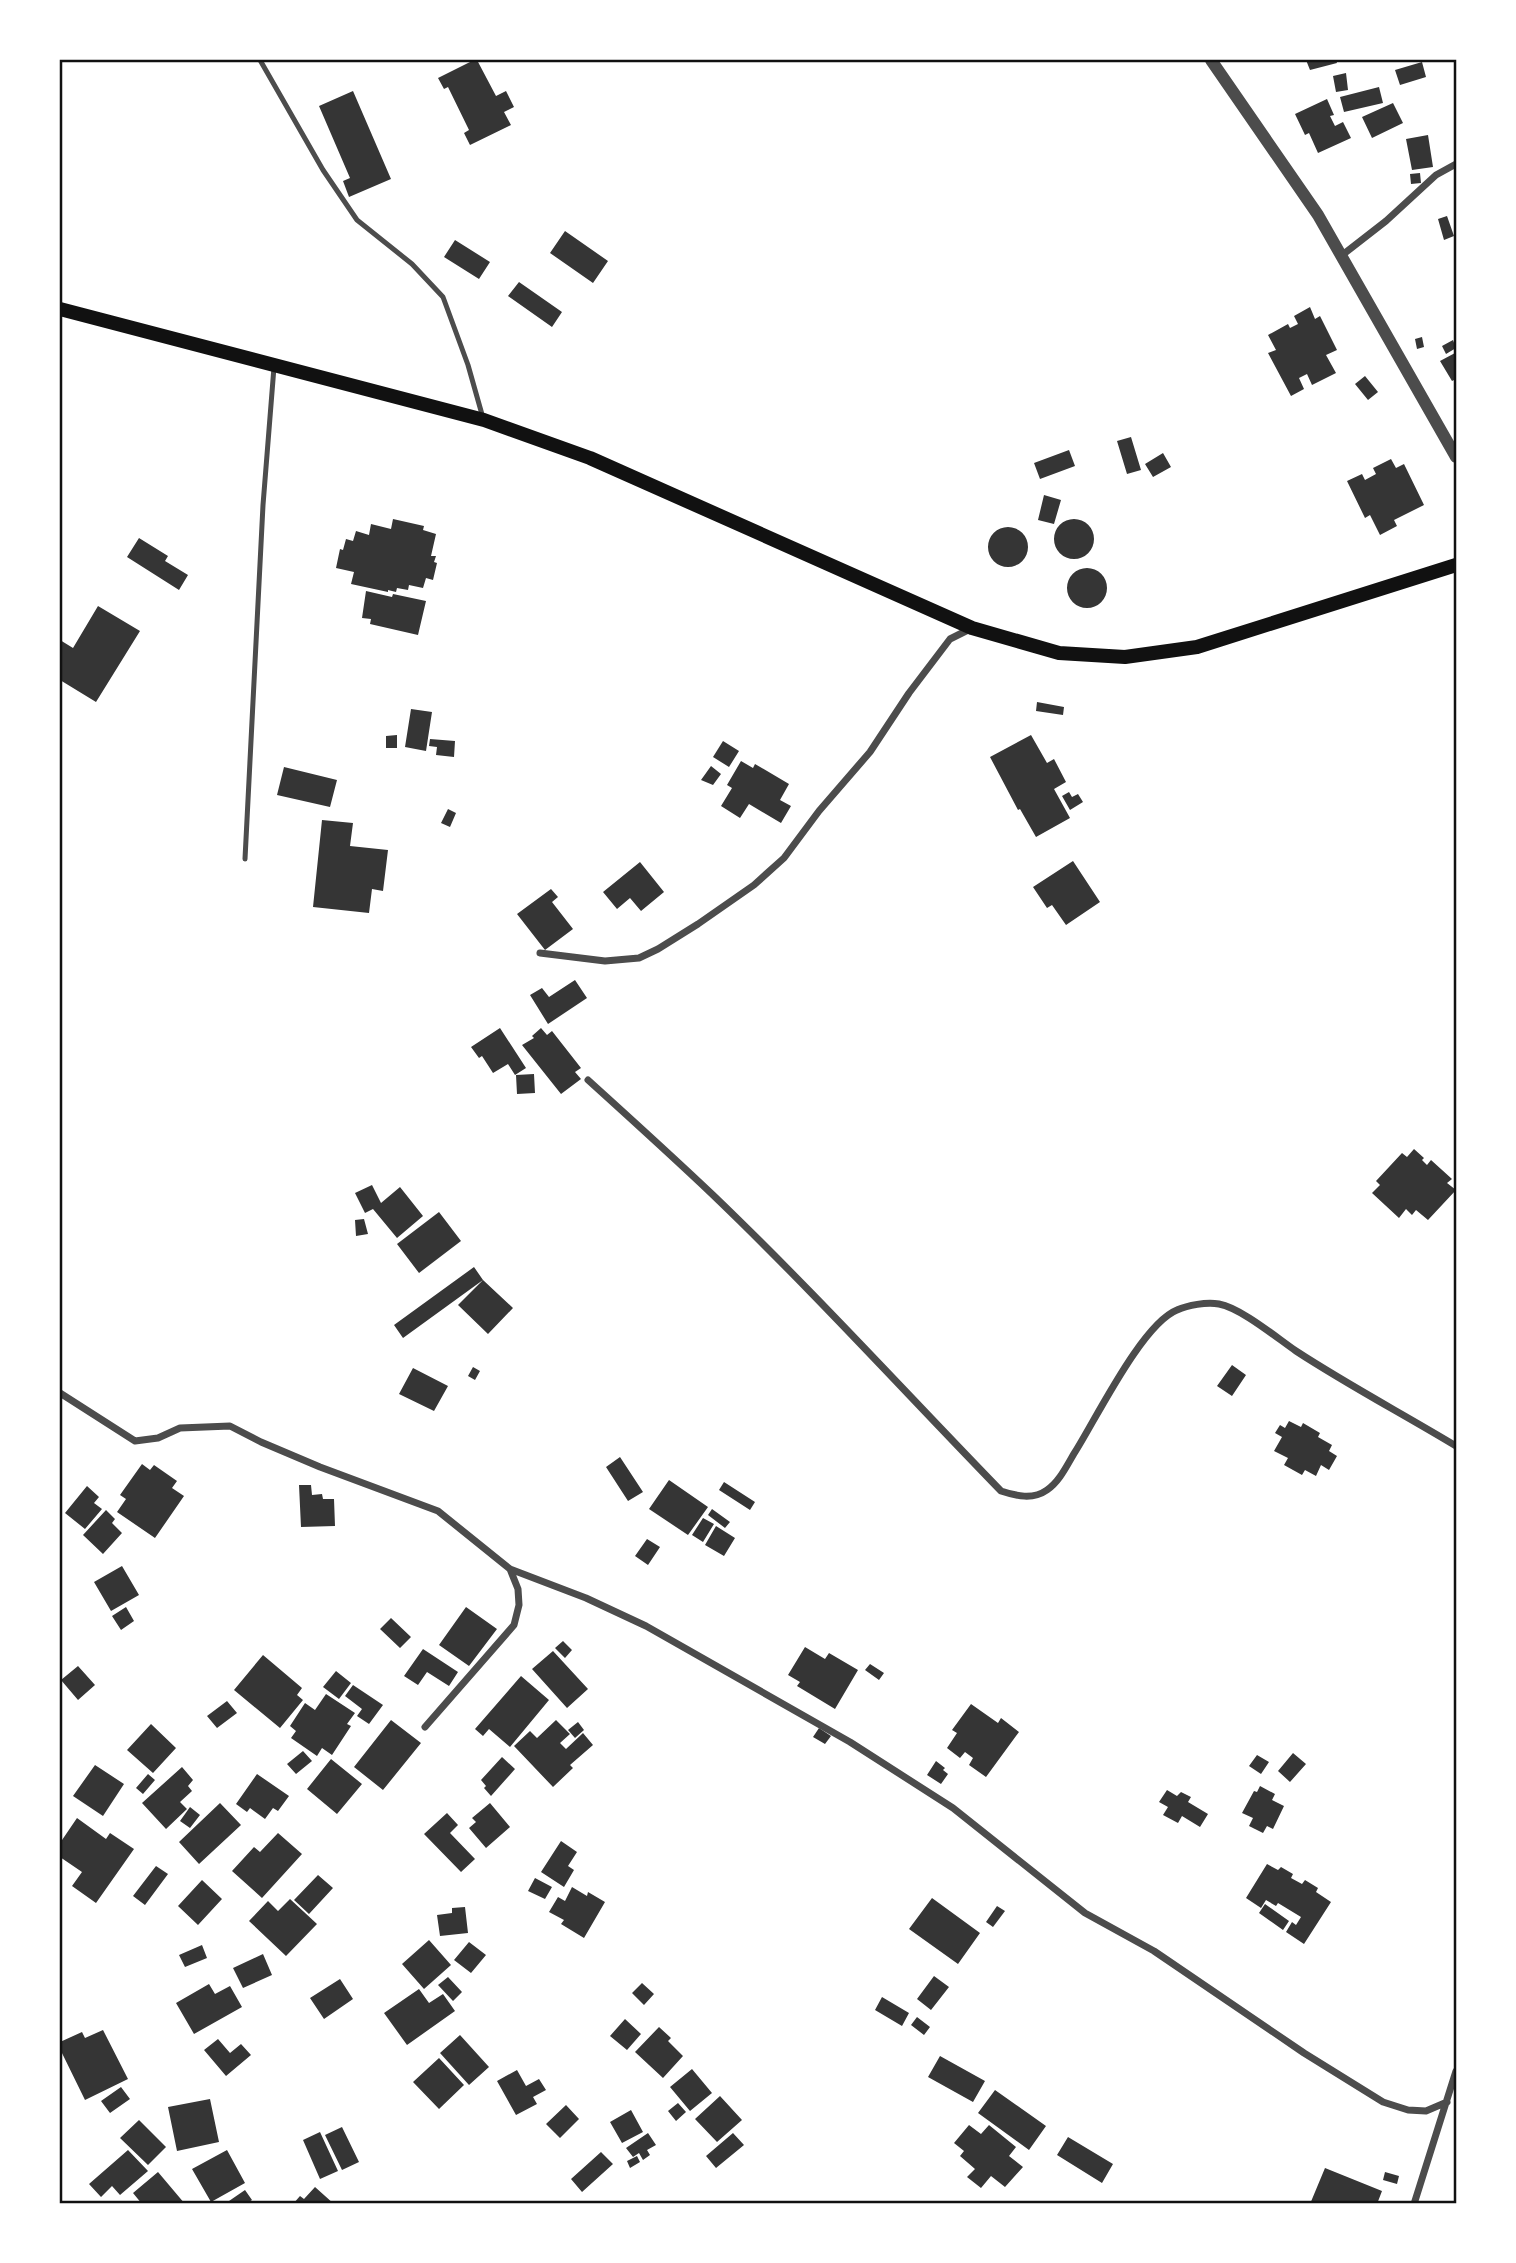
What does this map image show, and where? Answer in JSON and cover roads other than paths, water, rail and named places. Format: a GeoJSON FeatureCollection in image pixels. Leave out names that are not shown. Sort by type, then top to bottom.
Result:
{"type":"FeatureCollection","features":[{"type":"Feature","properties":{"kind":"main road"},"geometry":{"type":"LineString","coordinates":[[60,309],[484,420],[590,458],[972,628],[1059,653],[1125,657],[1197,647],[1457,565]]}},
{"type":"Feature","properties":{"kind":"street"},"geometry":{"type":"LineString","coordinates":[[1211,60],[1302,191],[1457,457]]}},
{"type":"Feature","properties":{"kind":"street"},"geometry":{"type":"LineString","coordinates":[[1340,256],[1386,221],[1436,175],[1457,164]]}},
{"type":"Feature","properties":{"kind":"street"},"geometry":{"type":"LineString","coordinates":[[540,953],[605,961],[639,958],[688,930],[754,885],[784,858],[819,811],[870,752],[909,693],[950,639],[972,628]]}},
{"type":"Feature","properties":{"kind":"street"},"geometry":{"type":"LineString","coordinates":[[588,1080],[712,1194],[864,1347],[1001,1491],[1020,1497],[1045,1492],[1057,1482],[1090,1429],[1121,1371],[1156,1326],[1175,1310],[1202,1304],[1220,1304],[1249,1318],[1298,1352],[1457,1446]]}},
{"type":"Feature","properties":{"kind":"street"},"geometry":{"type":"LineString","coordinates":[[60,1393],[135,1441],[158,1438],[180,1428],[230,1426],[320,1467],[438,1511],[510,1569],[586,1598],[646,1626],[850,1742],[953,1808],[1085,1913],[1154,1951],[1304,2053],[1383,2102],[1408,2110],[1426,2111],[1447,2102]]}},
{"type":"Feature","properties":{"kind":"street"},"geometry":{"type":"LineString","coordinates":[[425,1727],[514,1625],[518,1614],[518,1597],[510,1569]]}},
{"type":"Feature","properties":{"kind":"street"},"geometry":{"type":"LineString","coordinates":[[1415,2203],[1457,2071]]}},
{"type":"Feature","properties":{"kind":"lane"},"geometry":{"type":"LineString","coordinates":[[260,60],[323,170],[357,220],[412,264],[443,298],[468,365],[484,420]]}},
{"type":"Feature","properties":{"kind":"lane"},"geometry":{"type":"LineString","coordinates":[[245,859],[263,505],[274,367]]}}]}
